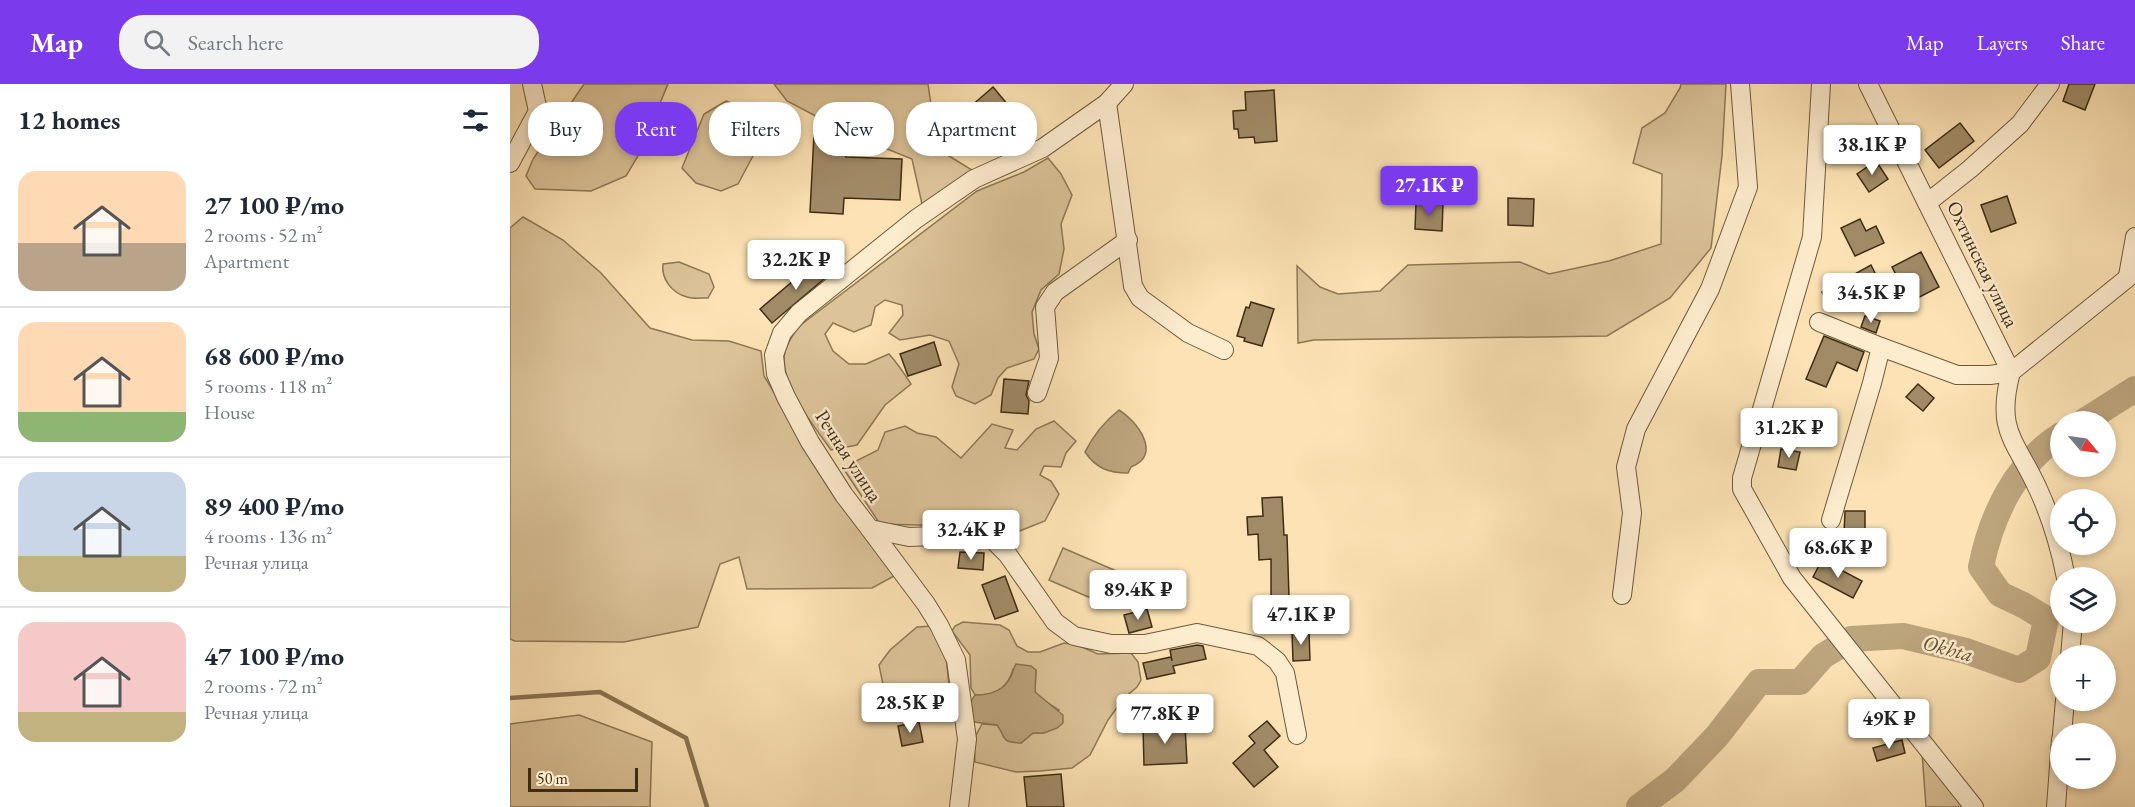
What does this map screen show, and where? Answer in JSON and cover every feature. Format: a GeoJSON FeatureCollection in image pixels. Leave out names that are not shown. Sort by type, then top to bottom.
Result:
{"type":"FeatureCollection","features":[{"type":"Feature","properties":{"kind":"street"},"geometry":{"type":"LineString","coordinates":[[510,163],[538,111],[532,84]]}},
{"type":"Feature","properties":{"kind":"street","name":"Речная улица"},"geometry":{"type":"LineString","coordinates":[[1124,84],[1107,104],[1043,148],[974,179],[916,219],[800,313],[782,333],[774,355],[776,374],[810,442],[838,486],[870,529],[909,537],[959,536],[992,539],[1008,555],[1055,622],[1074,636],[1111,644],[1145,644],[1197,633],[1258,646],[1277,661],[1285,673],[1297,735]]}},
{"type":"Feature","properties":{"kind":"street"},"geometry":{"type":"LineString","coordinates":[[1622,595],[1632,513],[1626,467],[1636,429],[1710,289],[1748,187],[1740,84]]}},
{"type":"Feature","properties":{"kind":"street"},"geometry":{"type":"LineString","coordinates":[[1821,84],[1812,237],[1742,478],[1742,489],[1792,578],[1974,807]]}},
{"type":"Feature","properties":{"kind":"street","name":"Охтинская улица"},"geometry":{"type":"LineString","coordinates":[[1868,84],[2011,372]]}},
{"type":"Feature","properties":{"kind":"street"},"geometry":{"type":"LineString","coordinates":[[1927,203],[1970,169],[2020,124],[2050,84]]}},
{"type":"Feature","properties":{"kind":"street"},"geometry":{"type":"LineString","coordinates":[[1107,104],[1133,286],[1140,298],[1188,333],[1224,350]]}},
{"type":"Feature","properties":{"kind":"street"},"geometry":{"type":"LineString","coordinates":[[1819,322],[1957,375],[1990,375],[2011,372],[2132,274],[2135,237]]}},
{"type":"Feature","properties":{"kind":"street"},"geometry":{"type":"LineString","coordinates":[[1036,393],[1049,358],[1045,307],[1049,300],[1055,292],[1128,240]]}},
{"type":"Feature","properties":{"kind":"street"},"geometry":{"type":"LineString","coordinates":[[1831,520],[1866,406],[1881,347]]}},
{"type":"Feature","properties":{"kind":"street"},"geometry":{"type":"LineString","coordinates":[[2011,372],[2005,395],[2005,412],[2010,437],[2037,486],[2049,515],[2063,567]]}},
{"type":"Feature","properties":{"kind":"street"},"geometry":{"type":"LineString","coordinates":[[870,529],[926,604],[956,660],[968,740],[959,807]]}},
{"type":"Feature","properties":{"kind":"street"},"geometry":{"type":"LineString","coordinates":[[2056,807],[2057,789]]}},
{"type":"Feature","properties":{"kind":"shaded area"},"geometry":{"type":"Polygon","coordinates":[[[584,84],[668,84],[660,102],[615,102],[615,156],[638,156],[626,176],[591,191],[535,189],[526,176],[535,156],[603,156],[603,102],[572,102],[584,84]]]}},
{"type":"Feature","properties":{"kind":"shaded area"},"geometry":{"type":"Polygon","coordinates":[[[774,84],[928,84],[931,102],[906,102],[906,156],[949,156],[972,170],[922,204],[912,159],[894,152],[894,102],[813,102],[813,115],[801,108],[801,102],[787,101],[774,84]]]}},
{"type":"Feature","properties":{"kind":"shaded area"},"geometry":{"type":"Polygon","coordinates":[[[1681,84],[1726,84],[1722,156],[1711,248],[1670,298],[1607,336],[1314,340],[1298,343],[1297,266],[1320,287],[1338,294],[1380,291],[1408,265],[1520,262],[1549,274],[1609,261],[1661,244],[1662,174],[1633,163],[1642,128],[1665,113],[1681,84]]]}},
{"type":"Feature","properties":{"kind":"shaded area"},"geometry":{"type":"Polygon","coordinates":[[[709,111],[709,156],[753,156],[738,184],[721,191],[696,183],[682,168],[687,156],[697,156],[697,131],[704,114],[709,111]]]}},
{"type":"Feature","properties":{"kind":"shaded area"},"geometry":{"type":"Polygon","coordinates":[[[1048,158],[1061,174],[1072,195],[1061,224],[1064,249],[1059,274],[1041,290],[1032,312],[1034,334],[1039,349],[1034,359],[1007,368],[998,378],[991,395],[975,404],[956,396],[952,387],[959,364],[949,341],[930,335],[900,340],[889,333],[903,315],[902,305],[885,300],[875,307],[871,325],[854,332],[833,323],[825,334],[833,351],[849,364],[866,364],[889,354],[911,384],[885,405],[857,445],[831,450],[799,403],[787,377],[784,364],[785,351],[798,327],[977,191],[1024,172],[1048,158]]]}},
{"type":"Feature","properties":{"kind":"shaded area"},"geometry":{"type":"Polygon","coordinates":[[[523,217],[563,240],[601,273],[650,328],[692,340],[729,341],[761,351],[764,376],[834,492],[896,575],[872,588],[747,589],[739,557],[720,564],[698,627],[624,642],[515,641],[510,639],[510,228],[523,217]]]}},
{"type":"Feature","properties":{"kind":"shaded area"},"geometry":{"type":"Polygon","coordinates":[[[679,262],[709,274],[714,287],[708,298],[687,297],[672,289],[664,275],[663,264],[679,262]]]}},
{"type":"Feature","properties":{"kind":"shaded area"},"geometry":{"type":"Polygon","coordinates":[[[1119,410],[1139,430],[1146,447],[1145,455],[1140,462],[1131,467],[1128,473],[1103,468],[1085,452],[1100,429],[1119,410]]]}},
{"type":"Feature","properties":{"kind":"shaded area"},"geometry":{"type":"Polygon","coordinates":[[[1054,421],[1076,441],[1066,453],[1061,467],[1044,466],[1040,475],[1051,481],[1059,494],[1045,521],[1005,539],[995,527],[880,524],[845,471],[856,461],[878,450],[885,432],[905,426],[917,433],[936,437],[961,458],[992,424],[1013,430],[1005,448],[1017,450],[1036,429],[1054,421]]]}},
{"type":"Feature","properties":{"kind":"shaded area"},"geometry":{"type":"Polygon","coordinates":[[[1063,548],[1128,576],[1114,608],[1049,580],[1063,548]]]}},
{"type":"Feature","properties":{"kind":"shaded area"},"geometry":{"type":"Polygon","coordinates":[[[963,622],[1000,625],[1009,630],[1017,646],[1028,652],[1040,652],[1064,643],[1077,645],[1098,654],[1131,653],[1138,662],[1141,680],[1108,720],[1090,755],[1072,768],[1016,772],[975,762],[974,739],[982,724],[997,725],[1021,743],[1033,733],[1044,733],[1059,710],[1035,692],[1036,670],[1013,669],[1008,681],[999,690],[975,695],[971,688],[970,655],[952,631],[955,626],[963,622]]]}},
{"type":"Feature","properties":{"kind":"shaded area"},"geometry":{"type":"Polygon","coordinates":[[[932,626],[946,657],[950,713],[899,720],[888,709],[879,665],[890,650],[917,627],[932,626]]]}},
{"type":"Feature","properties":{"kind":"shaded area"},"geometry":{"type":"Polygon","coordinates":[[[1016,664],[1031,666],[1036,670],[1035,692],[1063,715],[1063,723],[1057,728],[1044,733],[1033,733],[1021,743],[1007,741],[997,725],[974,722],[970,718],[971,701],[975,695],[990,693],[1004,687],[1016,664]]]}},
{"type":"Feature","properties":{"kind":"shaded area"},"geometry":{"type":"Polygon","coordinates":[[[579,715],[652,742],[650,807],[510,807],[510,724],[579,715]]]}},
{"type":"Feature","properties":{"kind":"shaded area"},"geometry":{"type":"Polygon","coordinates":[[[1922,752],[1967,807],[1926,807],[1922,752]]]}},
{"type":"Feature","properties":{"kind":"building"},"geometry":{"type":"Polygon","coordinates":[[[2069,84],[2095,84],[2085,110],[2063,101],[2069,84]]]}},
{"type":"Feature","properties":{"kind":"building"},"geometry":{"type":"Polygon","coordinates":[[[993,87],[1006,102],[976,102],[993,87]]]}},
{"type":"Feature","properties":{"kind":"building"},"geometry":{"type":"Polygon","coordinates":[[[1274,90],[1277,141],[1255,143],[1254,137],[1239,138],[1238,129],[1234,129],[1233,111],[1246,110],[1245,92],[1274,90]]]}},
{"type":"Feature","properties":{"kind":"building"},"geometry":{"type":"Polygon","coordinates":[[[1960,123],[1974,141],[1939,168],[1925,150],[1960,123]]]}},
{"type":"Feature","properties":{"kind":"building"},"geometry":{"type":"Polygon","coordinates":[[[813,154],[813,156],[902,159],[900,200],[844,198],[843,214],[810,212],[813,154]]]}},
{"type":"Feature","properties":{"kind":"building"},"geometry":{"type":"Polygon","coordinates":[[[1876,161],[1888,179],[1869,192],[1857,174],[1876,161]]]}},
{"type":"Feature","properties":{"kind":"building"},"geometry":{"type":"Polygon","coordinates":[[[2007,196],[2016,223],[1991,232],[1981,205],[2007,196]]]}},
{"type":"Feature","properties":{"kind":"building"},"geometry":{"type":"Polygon","coordinates":[[[1508,198],[1534,199],[1533,226],[1508,225],[1508,198]]]}},
{"type":"Feature","properties":{"kind":"building"},"geometry":{"type":"Polygon","coordinates":[[[1416,203],[1443,204],[1442,231],[1415,229],[1416,203]]]}},
{"type":"Feature","properties":{"kind":"building"},"geometry":{"type":"Polygon","coordinates":[[[1860,219],[1866,231],[1876,226],[1884,243],[1855,256],[1841,228],[1860,219]]]}},
{"type":"Feature","properties":{"kind":"building"},"geometry":{"type":"Polygon","coordinates":[[[1921,252],[1939,287],[1910,302],[1892,267],[1921,252]]]}},
{"type":"Feature","properties":{"kind":"building"},"geometry":{"type":"Polygon","coordinates":[[[819,259],[831,273],[772,323],[760,309],[819,259]]]}},
{"type":"Feature","properties":{"kind":"building"},"geometry":{"type":"Polygon","coordinates":[[[1871,265],[1880,283],[1831,309],[1822,292],[1871,265]]]}},
{"type":"Feature","properties":{"kind":"building"},"geometry":{"type":"Polygon","coordinates":[[[1251,302],[1274,309],[1262,346],[1244,341],[1245,338],[1237,336],[1246,307],[1249,308],[1251,302]]]}},
{"type":"Feature","properties":{"kind":"building"},"geometry":{"type":"Polygon","coordinates":[[[1865,316],[1880,321],[1876,333],[1861,327],[1865,316]]]}},
{"type":"Feature","properties":{"kind":"building"},"geometry":{"type":"Polygon","coordinates":[[[1824,336],[1864,352],[1857,371],[1837,362],[1826,387],[1806,379],[1824,336]]]}},
{"type":"Feature","properties":{"kind":"building"},"geometry":{"type":"Polygon","coordinates":[[[934,342],[941,365],[908,376],[900,354],[934,342]]]}},
{"type":"Feature","properties":{"kind":"building"},"geometry":{"type":"Polygon","coordinates":[[[1004,379],[1029,381],[1026,395],[1029,401],[1028,414],[1001,412],[1004,379]]]}},
{"type":"Feature","properties":{"kind":"building"},"geometry":{"type":"Polygon","coordinates":[[[1918,384],[1934,398],[1923,411],[1906,397],[1918,384]]]}},
{"type":"Feature","properties":{"kind":"building"},"geometry":{"type":"Polygon","coordinates":[[[1781,449],[1800,452],[1796,470],[1778,467],[1781,449]]]}},
{"type":"Feature","properties":{"kind":"building"},"geometry":{"type":"Polygon","coordinates":[[[1282,497],[1284,535],[1287,535],[1289,597],[1271,598],[1271,559],[1259,560],[1258,534],[1248,535],[1247,517],[1263,516],[1262,498],[1282,497]]]}},
{"type":"Feature","properties":{"kind":"building"},"geometry":{"type":"Polygon","coordinates":[[[1845,511],[1865,511],[1865,533],[1844,533],[1845,511]]]}},
{"type":"Feature","properties":{"kind":"building"},"geometry":{"type":"Polygon","coordinates":[[[960,552],[984,553],[983,570],[958,568],[960,552]]]}},
{"type":"Feature","properties":{"kind":"building"},"geometry":{"type":"Polygon","coordinates":[[[1822,560],[1862,581],[1853,598],[1813,577],[1822,560]]]}},
{"type":"Feature","properties":{"kind":"building"},"geometry":{"type":"Polygon","coordinates":[[[1005,576],[1018,611],[995,619],[982,585],[1005,576]]]}},
{"type":"Feature","properties":{"kind":"building"},"geometry":{"type":"Polygon","coordinates":[[[1147,609],[1152,627],[1129,633],[1124,615],[1147,609]]]}},
{"type":"Feature","properties":{"kind":"building"},"geometry":{"type":"Polygon","coordinates":[[[1309,632],[1310,660],[1293,661],[1292,633],[1309,632]]]}},
{"type":"Feature","properties":{"kind":"building"},"geometry":{"type":"Polygon","coordinates":[[[1203,646],[1206,659],[1173,666],[1175,673],[1147,679],[1143,663],[1171,657],[1172,661],[1170,650],[1203,646]]]}},
{"type":"Feature","properties":{"kind":"building"},"geometry":{"type":"Polygon","coordinates":[[[1267,721],[1280,736],[1264,750],[1278,767],[1254,787],[1233,763],[1255,743],[1249,736],[1267,721]]]}},
{"type":"Feature","properties":{"kind":"building"},"geometry":{"type":"Polygon","coordinates":[[[919,722],[923,742],[902,746],[898,726],[919,722]]]}},
{"type":"Feature","properties":{"kind":"building"},"geometry":{"type":"Polygon","coordinates":[[[1185,725],[1187,763],[1144,765],[1143,728],[1185,725]]]}},
{"type":"Feature","properties":{"kind":"building"},"geometry":{"type":"Polygon","coordinates":[[[1902,740],[1905,753],[1877,761],[1873,748],[1902,740]]]}},
{"type":"Feature","properties":{"kind":"building"},"geometry":{"type":"Polygon","coordinates":[[[1061,774],[1064,807],[1027,807],[1024,777],[1061,774]]]}},
{"type":"Feature","properties":{"kind":"waterway","name":"Okhta"},"geometry":{"type":"LineString","coordinates":[[2100,411],[2135,389]]}},
{"type":"Feature","properties":{"kind":"waterway","name":"Okhta"},"geometry":{"type":"LineString","coordinates":[[1639,807],[1675,780],[1717,736],[1759,682],[1800,682],[1823,656],[1851,639],[1903,636],[1966,651],[2019,670],[2038,658],[2046,619],[2000,594],[1981,567],[1991,529],[2008,492],[2031,460],[2050,443]]}},
{"type":"Feature","properties":{"kind":"waterway"},"geometry":{"type":"LineString","coordinates":[[510,698],[600,692],[686,738],[707,807]]}}]}
